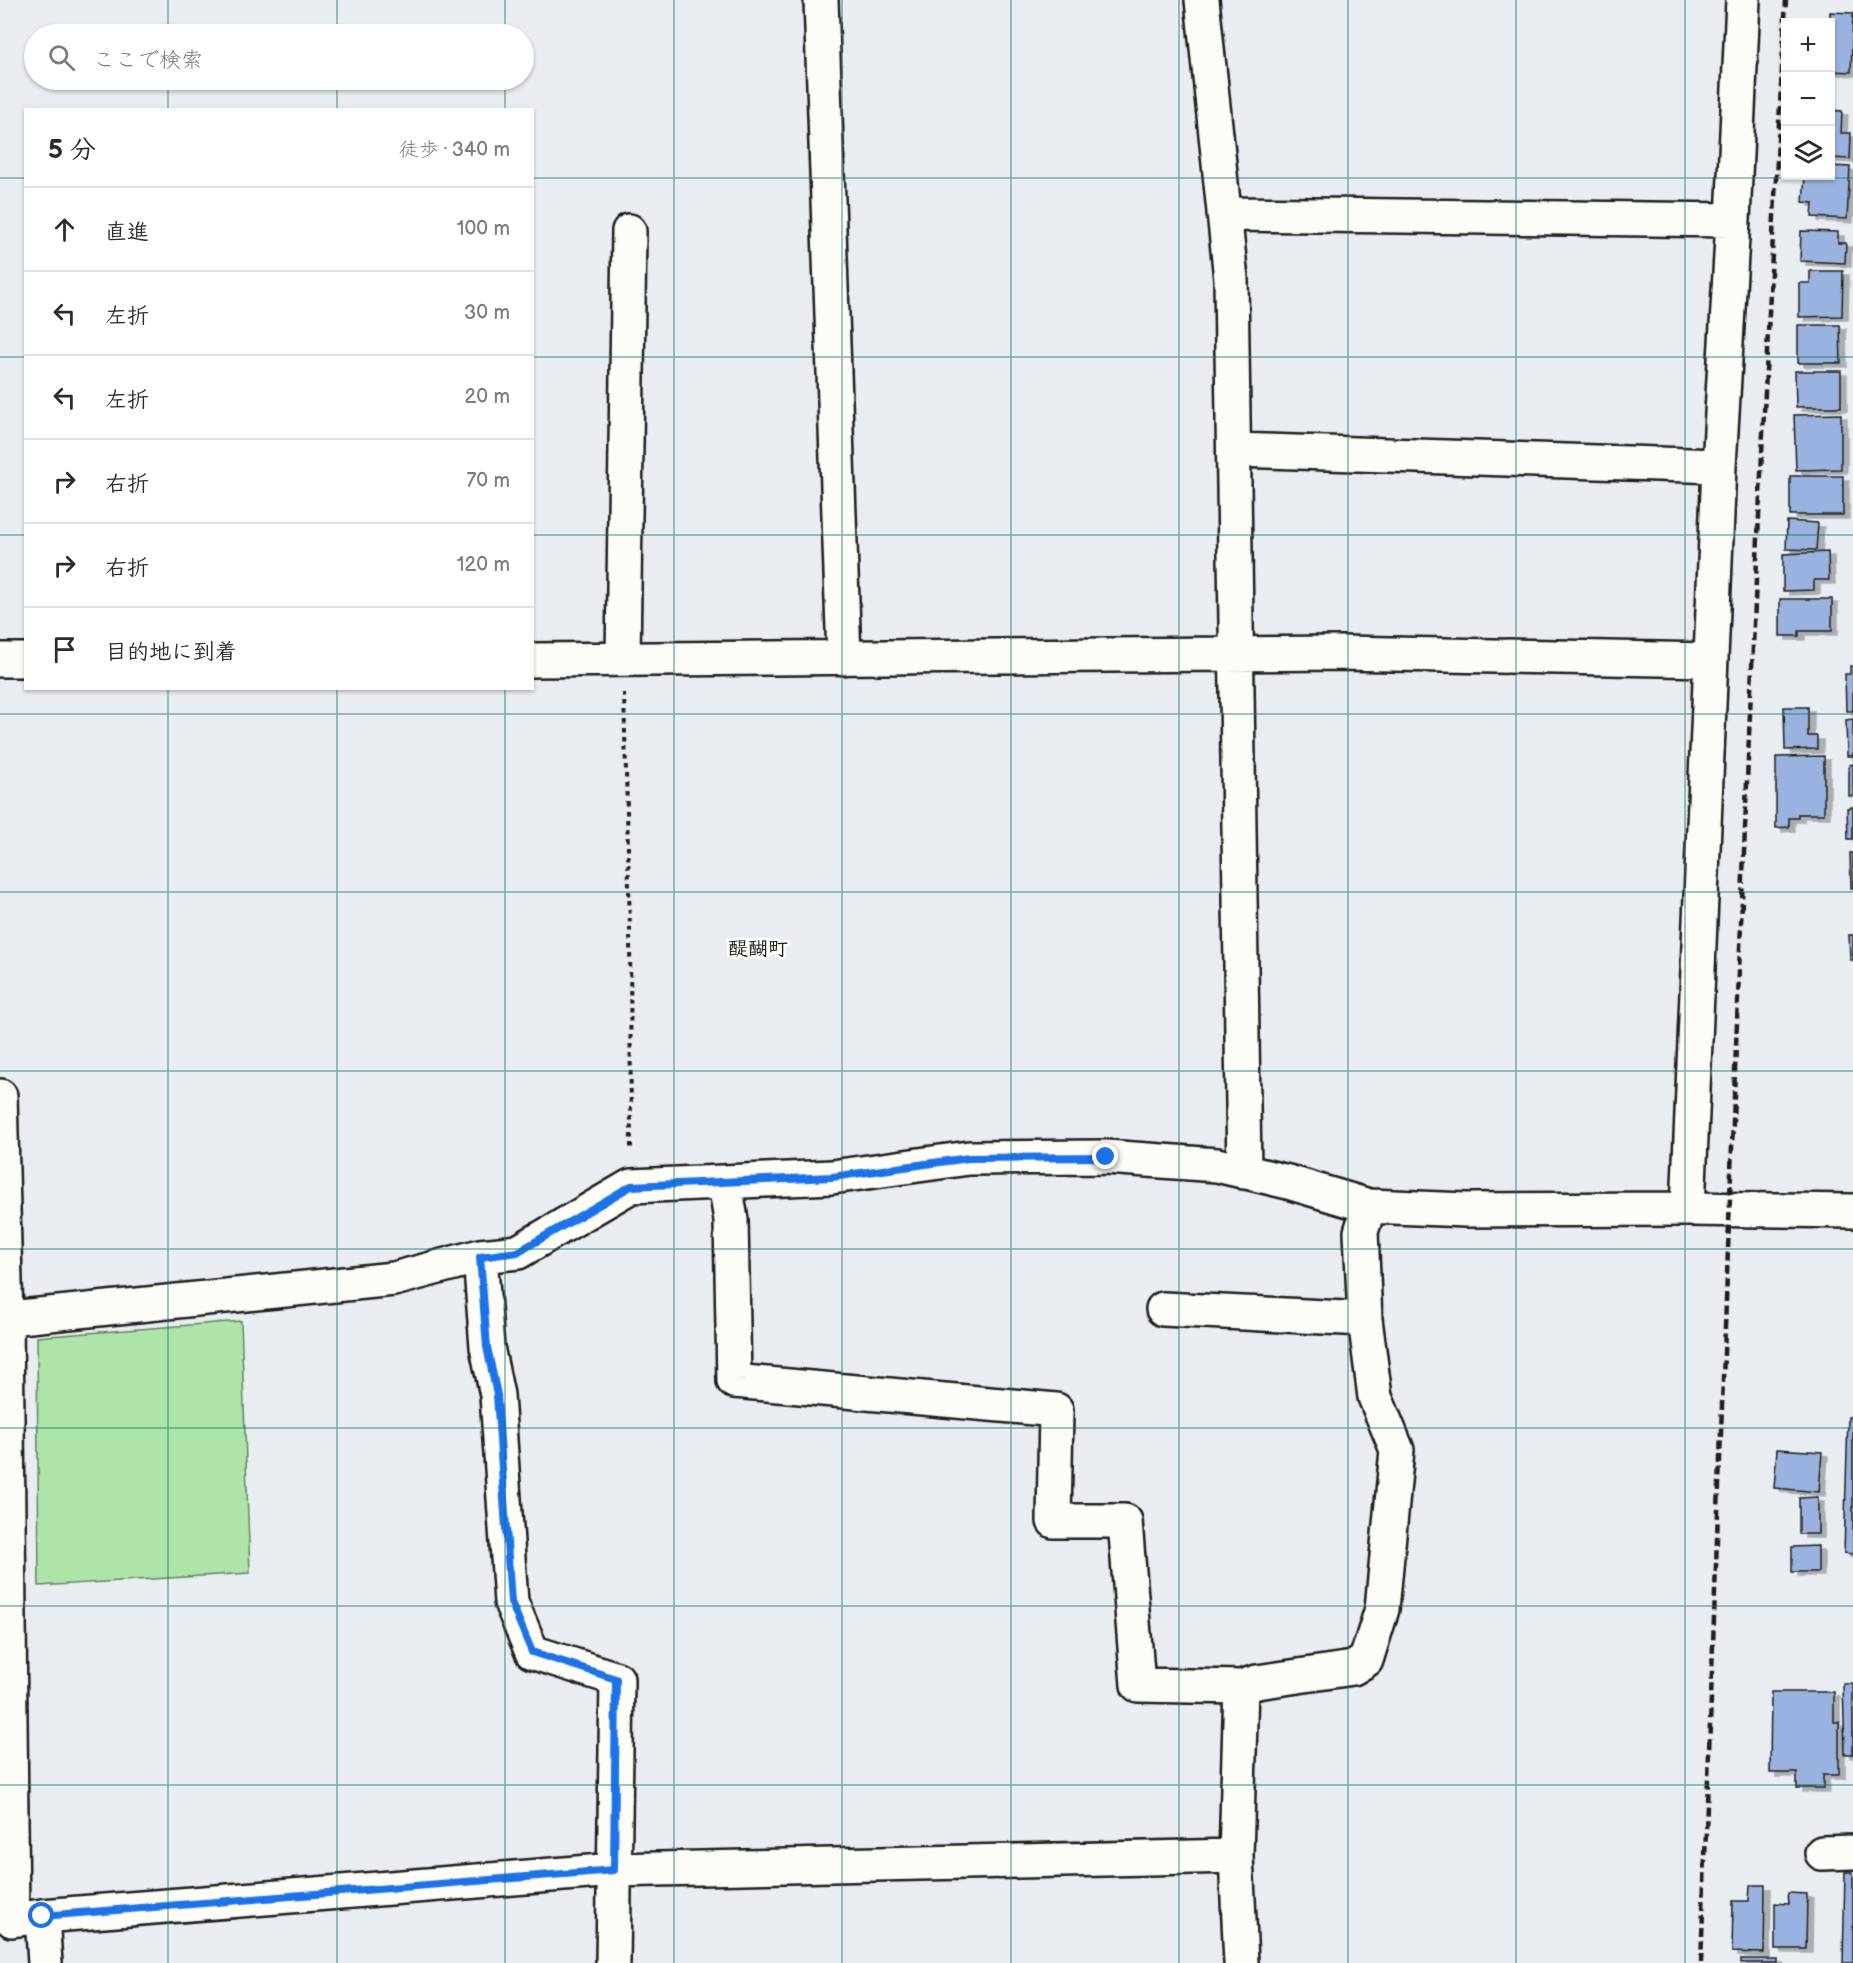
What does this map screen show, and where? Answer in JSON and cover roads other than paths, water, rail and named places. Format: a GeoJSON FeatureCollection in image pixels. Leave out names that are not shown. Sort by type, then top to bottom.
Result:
{"type":"FeatureCollection","features":[{"type":"Feature","properties":{"kind":"street"},"geometry":{"type":"LineString","coordinates":[[821,0],[844,658]]}},
{"type":"Feature","properties":{"kind":"street"},"geometry":{"type":"LineString","coordinates":[[1202,0],[1231,279],[1244,1172]]}},
{"type":"Feature","properties":{"kind":"street"},"geometry":{"type":"LineString","coordinates":[[1688,1209],[1719,466],[1743,0]]}},
{"type":"Feature","properties":{"kind":"street"},"geometry":{"type":"LineString","coordinates":[[1224,214],[1733,220]]}},
{"type":"Feature","properties":{"kind":"street"},"geometry":{"type":"LineString","coordinates":[[623,659],[628,231]]}},
{"type":"Feature","properties":{"kind":"street"},"geometry":{"type":"LineString","coordinates":[[1234,450],[1719,466]]}},
{"type":"Feature","properties":{"kind":"street"},"geometry":{"type":"LineString","coordinates":[[534,660],[1341,653],[1711,660]]}},
{"type":"Feature","properties":{"kind":"street"},"geometry":{"type":"LineString","coordinates":[[0,660],[24,660]]}},
{"type":"Feature","properties":{"kind":"street"},"geometry":{"type":"LineString","coordinates":[[0,1096],[12,1920],[614,1870],[1236,1856]]}},
{"type":"Feature","properties":{"kind":"street"},"geometry":{"type":"LineString","coordinates":[[3,1319],[394,1279],[480,1257],[518,1252],[631,1186],[832,1177],[969,1158],[1106,1157],[1217,1165],[1288,1182],[1369,1206],[1466,1210],[1853,1211]]}},
{"type":"Feature","properties":{"kind":"street"},"geometry":{"type":"LineString","coordinates":[[725,1183],[731,1220],[734,1381],[1056,1410],[1054,1521],[1125,1521],[1138,1685],[1241,1687],[1257,1682],[1353,1668],[1366,1660],[1382,1609],[1397,1450],[1375,1397],[1365,1320],[1361,1232],[1369,1206]]}},
{"type":"Feature","properties":{"kind":"street"},"geometry":{"type":"LineString","coordinates":[[480,1257],[487,1347],[497,1395],[511,1602],[532,1652],[616,1679],[613,1963]]}},
{"type":"Feature","properties":{"kind":"street"},"geometry":{"type":"LineString","coordinates":[[1163,1309],[1365,1320]]}},
{"type":"Feature","properties":{"kind":"street"},"geometry":{"type":"LineString","coordinates":[[1241,1687],[1236,1856],[1238,1940],[1241,1963]]}},
{"type":"Feature","properties":{"kind":"street"},"geometry":{"type":"LineString","coordinates":[[42,1916],[45,1963]]}},
{"type":"Feature","properties":{"kind":"railway"},"geometry":{"type":"LineString","coordinates":[[1701,1963],[1749,736],[1786,0]]}},
{"type":"Feature","properties":{"kind":"district","name":"醍醐町"},"geometry":{"type":"Point","coordinates":[758,949]}}]}
